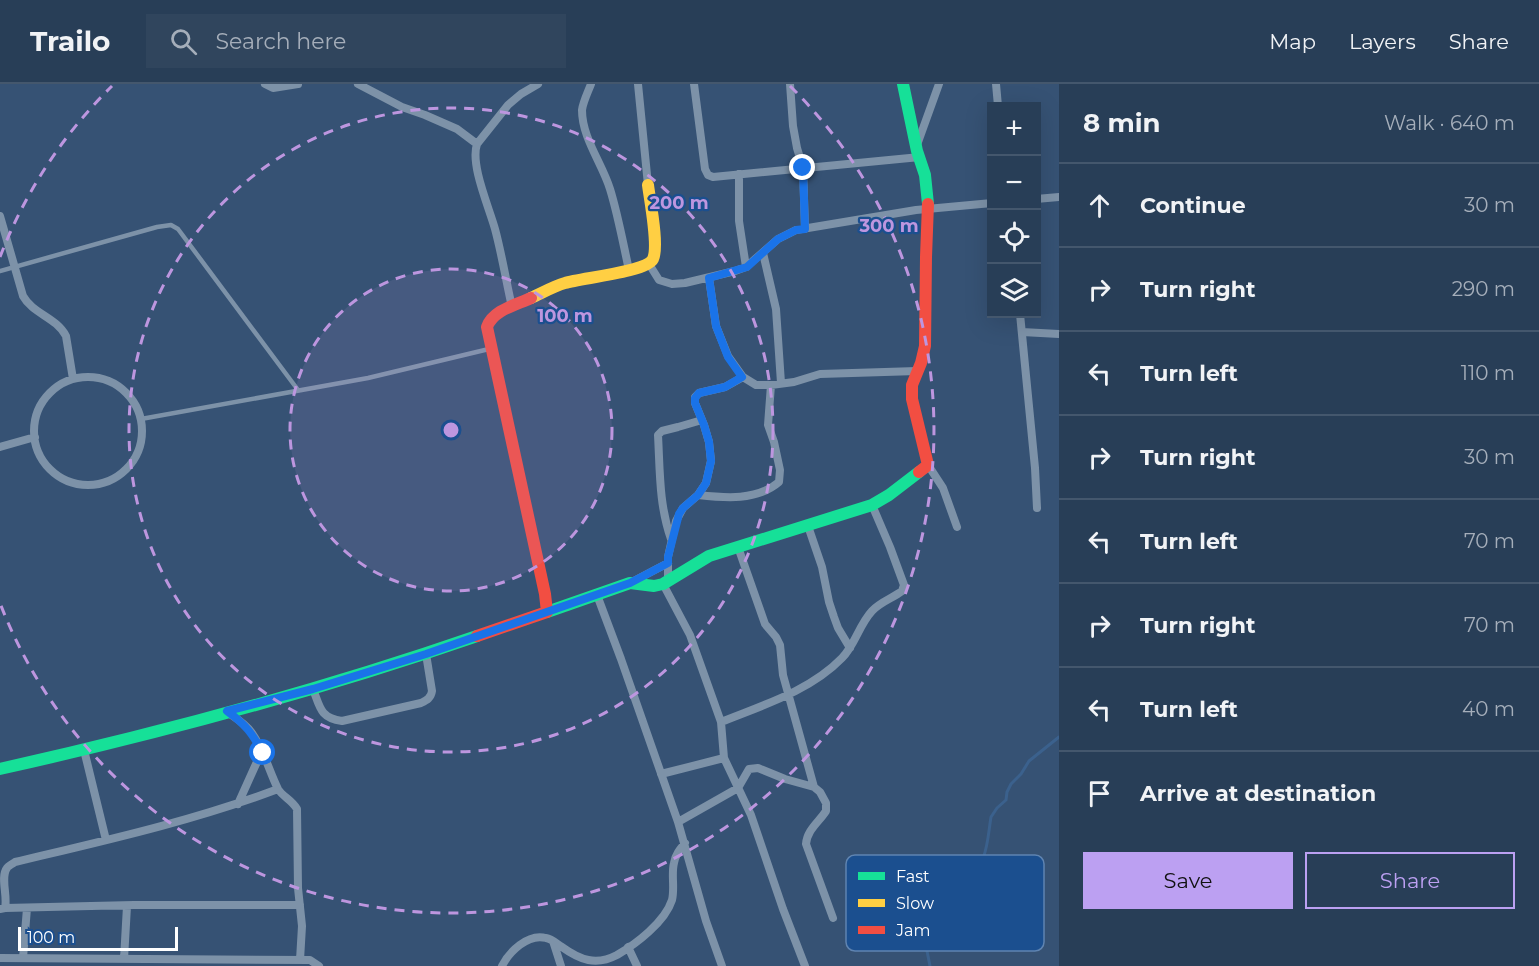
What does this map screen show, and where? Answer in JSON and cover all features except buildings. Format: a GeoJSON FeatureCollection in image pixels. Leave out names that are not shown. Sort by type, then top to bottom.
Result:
{"type":"FeatureCollection","features":[{"type":"Feature","properties":{"kind":"street"},"geometry":{"type":"LineString","coordinates":[[265,84],[273,88],[298,84]]}},
{"type":"Feature","properties":{"kind":"street"},"geometry":{"type":"LineString","coordinates":[[358,84],[402,107],[457,129],[477,144]]}},
{"type":"Feature","properties":{"kind":"street"},"geometry":{"type":"LineString","coordinates":[[512,307],[474,151],[508,105],[538,84]]}},
{"type":"Feature","properties":{"kind":"street"},"geometry":{"type":"LineString","coordinates":[[591,84],[582,108],[584,123],[595,155],[610,187],[629,270]]}},
{"type":"Feature","properties":{"kind":"street"},"geometry":{"type":"LineString","coordinates":[[547,612],[488,327],[490,319],[498,313],[564,283],[637,269],[649,264],[653,259],[655,248],[638,84]]}},
{"type":"Feature","properties":{"kind":"street"},"geometry":{"type":"LineString","coordinates":[[694,84],[705,169],[708,176],[803,168],[919,151]]}},
{"type":"Feature","properties":{"kind":"street"},"geometry":{"type":"LineString","coordinates":[[790,84],[793,126],[803,168],[805,229]]}},
{"type":"Feature","properties":{"kind":"street"},"geometry":{"type":"LineString","coordinates":[[903,84],[925,175],[929,209],[925,346],[912,385],[912,399],[928,465],[943,488],[957,527]]}},
{"type":"Feature","properties":{"kind":"street"},"geometry":{"type":"LineString","coordinates":[[919,151],[939,84]]}},
{"type":"Feature","properties":{"kind":"street"},"geometry":{"type":"LineString","coordinates":[[996,84],[998,102]]}},
{"type":"Feature","properties":{"kind":"street"},"geometry":{"type":"LineString","coordinates":[[739,174],[740,221],[747,267]]}},
{"type":"Feature","properties":{"kind":"street"},"geometry":{"type":"LineString","coordinates":[[1041,199],[1059,197]]}},
{"type":"Feature","properties":{"kind":"street"},"geometry":{"type":"LineString","coordinates":[[649,264],[659,280],[672,284],[685,283],[747,267],[778,239],[796,230],[929,209],[987,203]]}},
{"type":"Feature","properties":{"kind":"street"},"geometry":{"type":"LineString","coordinates":[[0,216],[22,296],[33,309],[63,330],[73,379]]}},
{"type":"Feature","properties":{"kind":"street"},"geometry":{"type":"LineString","coordinates":[[764,253],[776,309],[781,383]]}},
{"type":"Feature","properties":{"kind":"street"},"geometry":{"type":"LineString","coordinates":[[709,278],[716,326],[728,357],[742,377],[756,385],[771,386],[820,374],[917,371]]}},
{"type":"Feature","properties":{"kind":"street"},"geometry":{"type":"LineString","coordinates":[[1020,318],[1037,508]]}},
{"type":"Feature","properties":{"kind":"street"},"geometry":{"type":"LineString","coordinates":[[1022,332],[1059,334]]}},
{"type":"Feature","properties":{"kind":"street"},"geometry":{"type":"LineString","coordinates":[[92,377],[110,381],[132,398],[141,418],[141,443],[133,460],[120,474],[104,482],[85,484],[67,480],[51,470],[40,455],[34,437],[36,418],[43,401],[56,387],[73,379],[92,377]]}},
{"type":"Feature","properties":{"kind":"street"},"geometry":{"type":"LineString","coordinates":[[742,377],[725,387],[699,393],[695,398],[709,442],[711,461],[706,483],[676,521],[665,582],[690,635],[721,722],[724,758],[751,815],[805,966]]}},
{"type":"Feature","properties":{"kind":"street"},"geometry":{"type":"LineString","coordinates":[[698,495],[750,496],[779,482],[780,470],[768,425],[771,386]]}},
{"type":"Feature","properties":{"kind":"street"},"geometry":{"type":"LineString","coordinates":[[672,540],[662,506],[658,435],[663,430],[702,420]]}},
{"type":"Feature","properties":{"kind":"street"},"geometry":{"type":"LineString","coordinates":[[0,447],[34,437]]}},
{"type":"Feature","properties":{"kind":"street"},"geometry":{"type":"LineString","coordinates":[[630,583],[654,586],[709,556],[872,505],[928,465]]}},
{"type":"Feature","properties":{"kind":"street"},"geometry":{"type":"LineString","coordinates":[[721,722],[799,690],[834,665],[844,657],[870,613],[902,591],[904,585],[872,505]]}},
{"type":"Feature","properties":{"kind":"street"},"geometry":{"type":"LineString","coordinates":[[662,506],[681,512]]}},
{"type":"Feature","properties":{"kind":"street"},"geometry":{"type":"LineString","coordinates":[[808,526],[822,567],[834,617],[850,648]]}},
{"type":"Feature","properties":{"kind":"street"},"geometry":{"type":"LineString","coordinates":[[738,547],[765,624],[780,645],[783,675],[814,787]]}},
{"type":"Feature","properties":{"kind":"street"},"geometry":{"type":"LineString","coordinates":[[0,769],[84,750],[313,689],[426,654],[597,595],[630,583],[668,563]]}},
{"type":"Feature","properties":{"kind":"street"},"geometry":{"type":"LineString","coordinates":[[597,595],[678,822],[706,921],[722,966]]}},
{"type":"Feature","properties":{"kind":"street"},"geometry":{"type":"LineString","coordinates":[[313,689],[324,713],[331,719],[342,721],[421,703],[432,695],[426,654]]}},
{"type":"Feature","properties":{"kind":"street"},"geometry":{"type":"LineString","coordinates":[[227,711],[252,733],[278,789],[281,794],[291,800],[297,809],[298,888],[302,926],[300,960]]}},
{"type":"Feature","properties":{"kind":"street"},"geometry":{"type":"LineString","coordinates":[[84,750],[106,840]]}},
{"type":"Feature","properties":{"kind":"street"},"geometry":{"type":"LineString","coordinates":[[238,804],[263,753]]}},
{"type":"Feature","properties":{"kind":"street"},"geometry":{"type":"LineString","coordinates":[[661,774],[724,758]]}},
{"type":"Feature","properties":{"kind":"street"},"geometry":{"type":"LineString","coordinates":[[678,822],[738,788],[749,769],[758,768],[786,780],[814,787],[826,803],[826,811],[810,832],[806,844],[833,918]]}},
{"type":"Feature","properties":{"kind":"street"},"geometry":{"type":"LineString","coordinates":[[2,908],[7,902],[4,876],[7,867],[15,862],[238,804],[278,789]]}},
{"type":"Feature","properties":{"kind":"street"},"geometry":{"type":"LineString","coordinates":[[502,966],[516,947],[544,937],[589,962],[616,956],[655,926],[666,913],[672,899],[673,864],[685,843]]}},
{"type":"Feature","properties":{"kind":"street"},"geometry":{"type":"LineString","coordinates":[[124,959],[127,906]]}},
{"type":"Feature","properties":{"kind":"street"},"geometry":{"type":"LineString","coordinates":[[2,908],[300,906]]}},
{"type":"Feature","properties":{"kind":"street"},"geometry":{"type":"LineString","coordinates":[[23,958],[27,908]]}},
{"type":"Feature","properties":{"kind":"street"},"geometry":{"type":"LineString","coordinates":[[553,941],[561,966]]}},
{"type":"Feature","properties":{"kind":"street"},"geometry":{"type":"LineString","coordinates":[[628,947],[637,966]]}},
{"type":"Feature","properties":{"kind":"street"},"geometry":{"type":"LineString","coordinates":[[0,958],[23,958],[47,962],[124,959],[212,963],[310,960],[319,966]]}},
{"type":"Feature","properties":{"kind":"lane"},"geometry":{"type":"LineString","coordinates":[[0,271],[171,225],[178,229],[185,238],[298,390]]}},
{"type":"Feature","properties":{"kind":"lane"},"geometry":{"type":"LineString","coordinates":[[141,418],[368,378],[492,348]]}},
{"type":"Feature","properties":{"kind":"waterway"},"geometry":{"type":"LineString","coordinates":[[984,855],[991,817],[1006,800],[1011,784],[1029,761],[1059,737]]}},
{"type":"Feature","properties":{"kind":"waterway"},"geometry":{"type":"LineString","coordinates":[[927,951],[930,966]]}},
{"type":"Feature","properties":{"kind":"traffic: fast"},"geometry":{"type":"LineString","coordinates":[[903,84],[917,151],[925,175],[928,204]]}},
{"type":"Feature","properties":{"kind":"traffic: fast"},"geometry":{"type":"LineString","coordinates":[[547,612],[630,583],[654,586],[663,584],[709,556],[872,505],[919,472]]}},
{"type":"Feature","properties":{"kind":"traffic: fast"},"geometry":{"type":"LineString","coordinates":[[0,769],[121,741],[240,709],[477,636]]}},
{"type":"Feature","properties":{"kind":"traffic: slow"},"geometry":{"type":"LineString","coordinates":[[531,298],[561,284],[627,271],[648,264],[655,253],[655,234],[648,185]]}},
{"type":"Feature","properties":{"kind":"traffic: jam"},"geometry":{"type":"LineString","coordinates":[[919,472],[928,465],[912,399],[912,385],[925,346],[928,204]]}},
{"type":"Feature","properties":{"kind":"traffic: jam"},"geometry":{"type":"LineString","coordinates":[[477,636],[547,612],[487,327],[494,316],[500,312],[531,298]]}},
{"type":"Feature","properties":{"kind":"route"},"geometry":{"type":"LineString","coordinates":[[263,753],[252,733],[227,711],[313,689],[426,654],[630,583],[668,563],[676,521],[683,508],[698,495],[706,483],[711,461],[709,442],[695,398],[699,393],[725,387],[742,377],[728,357],[716,326],[709,278],[747,267],[778,239],[796,230],[805,229],[803,168]]}}]}
